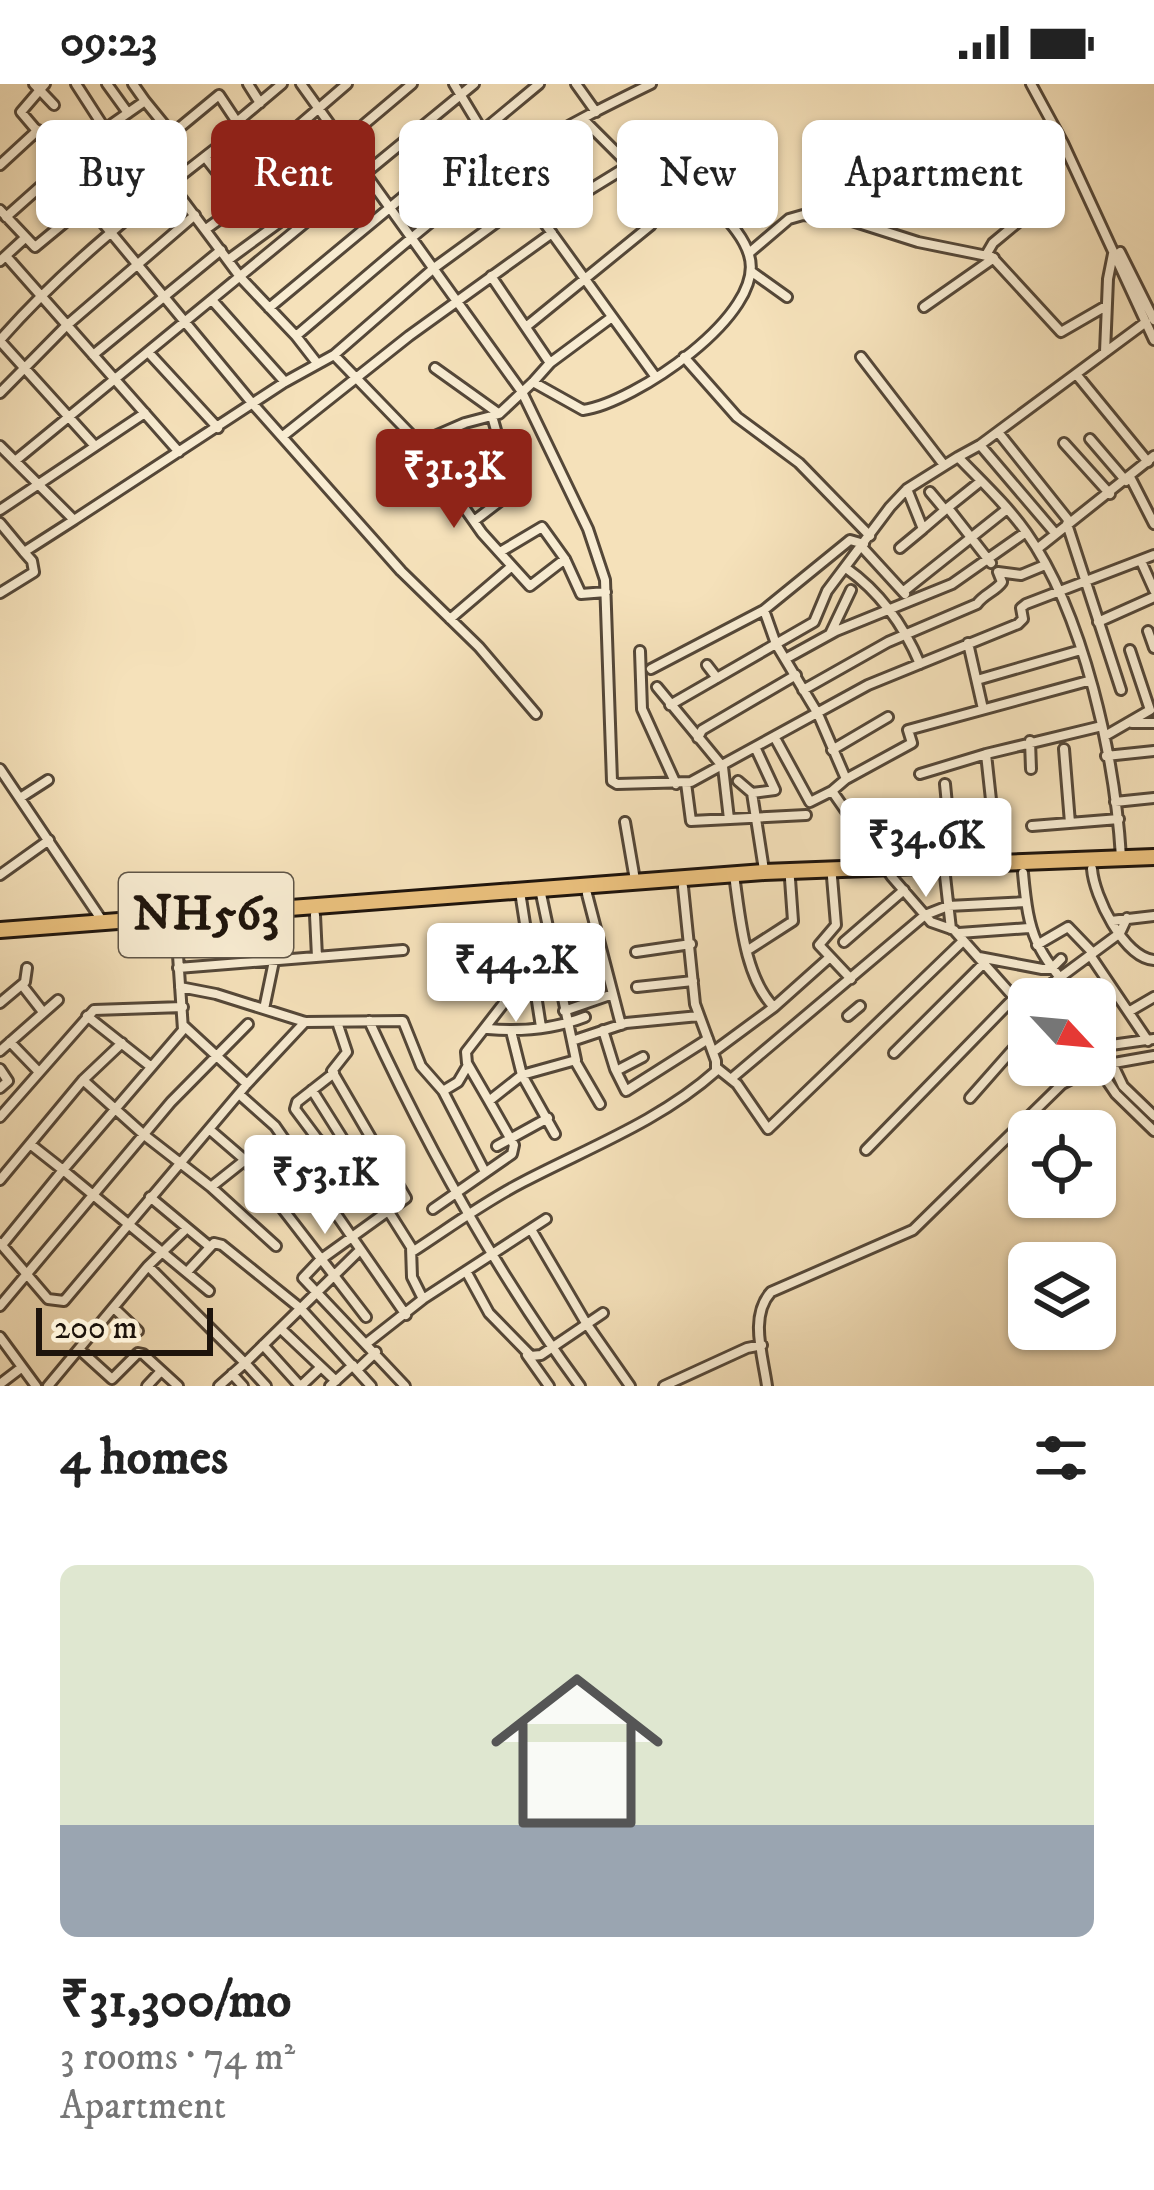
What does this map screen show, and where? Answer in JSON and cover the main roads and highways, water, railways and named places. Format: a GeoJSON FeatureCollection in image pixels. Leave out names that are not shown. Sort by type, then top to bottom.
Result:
{"type":"FeatureCollection","features":[{"type":"Feature","properties":{"kind":"highway","name":"NH563"},"geometry":{"type":"LineString","coordinates":[[0,934],[635,882],[832,877],[1154,857]]}},
{"type":"Feature","properties":{"kind":"highway","name":"NH563"},"geometry":{"type":"LineString","coordinates":[[947,870],[1023,873],[1154,867]]}},
{"type":"Feature","properties":{"kind":"highway","name":"NH563"},"geometry":{"type":"LineString","coordinates":[[0,934],[176,926],[521,898],[540,892],[587,894],[683,886],[764,872],[890,873]]}}]}
